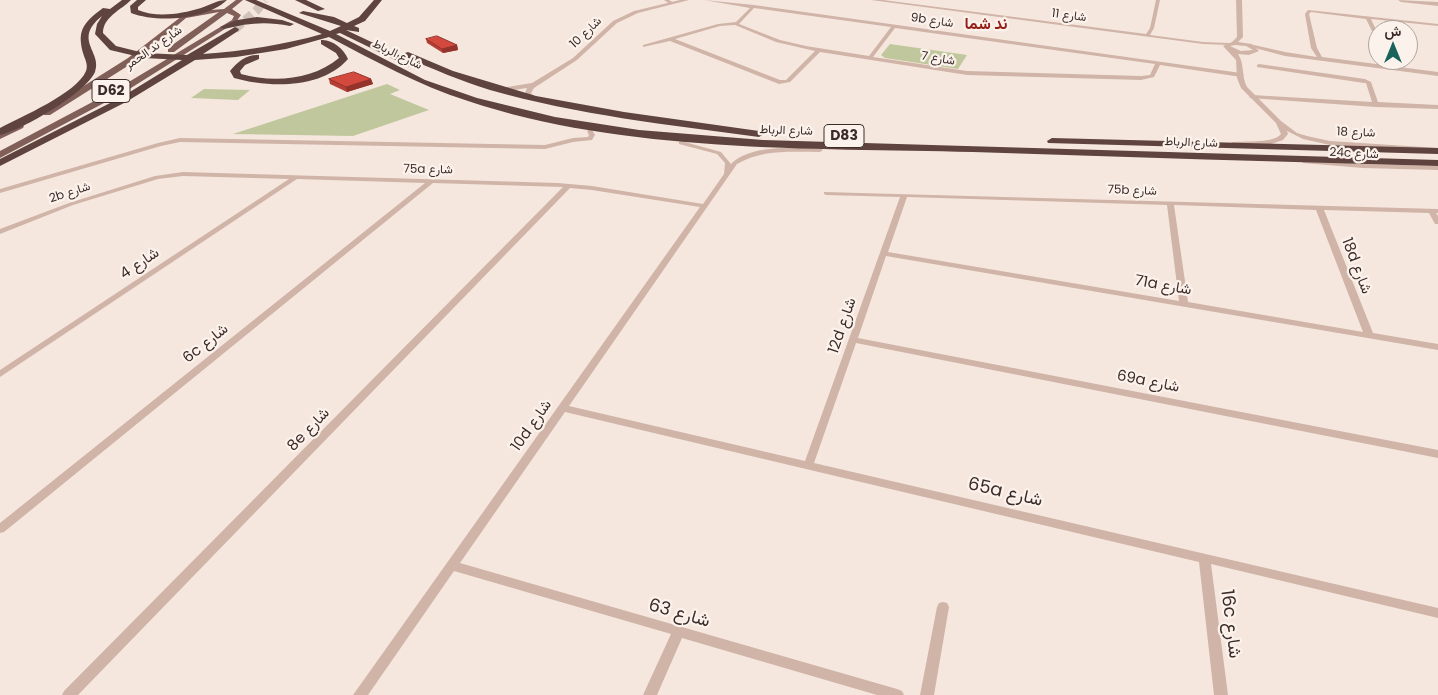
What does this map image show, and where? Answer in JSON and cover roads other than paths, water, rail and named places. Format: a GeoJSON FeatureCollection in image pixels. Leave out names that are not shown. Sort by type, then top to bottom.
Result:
{"type":"FeatureCollection","features":[{"type":"Feature","properties":{"kind":"highway"},"geometry":{"type":"LineString","coordinates":[[0,132],[66,96],[84,81],[90,72],[91,64],[83,38],[84,31],[94,19],[120,0]]}},
{"type":"Feature","properties":{"kind":"highway"},"geometry":{"type":"LineString","coordinates":[[127,0],[100,27],[100,37],[108,45],[133,53],[159,57],[225,56],[264,51],[301,43]]}},
{"type":"Feature","properties":{"kind":"highway"},"geometry":{"type":"LineString","coordinates":[[142,0],[134,6],[133,9],[136,12],[166,16],[204,10],[223,0]]}},
{"type":"Feature","properties":{"kind":"highway"},"geometry":{"type":"LineString","coordinates":[[239,0],[296,25],[402,78],[449,97],[512,116],[590,131],[680,143],[749,148],[820,150],[976,149]]}},
{"type":"Feature","properties":{"kind":"highway","name":"شارع الرباط"},"geometry":{"type":"LineString","coordinates":[[249,0],[334,37],[433,86],[487,104],[551,119],[660,136],[718,141],[1438,163]]}},
{"type":"Feature","properties":{"kind":"highway","name":"شارع الرباط"},"geometry":{"type":"LineString","coordinates":[[272,0],[303,12],[434,76],[492,95],[543,107],[622,121],[688,129],[758,134],[1228,144],[1438,151]]}},
{"type":"Feature","properties":{"kind":"highway"},"geometry":{"type":"LineString","coordinates":[[299,0],[340,17],[366,33]]}},
{"type":"Feature","properties":{"kind":"highway"},"geometry":{"type":"LineString","coordinates":[[322,38],[324,42],[343,55],[344,59],[330,70],[300,79],[282,81],[247,80],[237,76],[235,73],[237,68],[249,59],[348,28],[364,19],[374,9],[378,0]]}},
{"type":"Feature","properties":{"kind":"highway"},"geometry":{"type":"LineString","coordinates":[[303,12],[331,19],[366,33],[440,70],[501,90],[602,111],[758,134]]}},
{"type":"Feature","properties":{"kind":"highway"},"geometry":{"type":"LineString","coordinates":[[218,30],[238,23],[260,20],[275,20],[296,25]]}},
{"type":"Feature","properties":{"kind":"highway"},"geometry":{"type":"LineString","coordinates":[[0,163],[123,100],[235,29]]}},
{"type":"Feature","properties":{"kind":"main road","name":"شارع ند الحمر"},"geometry":{"type":"LineString","coordinates":[[0,146],[74,105],[125,73],[228,0]]}},
{"type":"Feature","properties":{"kind":"main road","name":"شارع ند الحمر"},"geometry":{"type":"LineString","coordinates":[[0,155],[65,120],[141,72],[239,0]]}},
{"type":"Feature","properties":{"kind":"main road"},"geometry":{"type":"LineString","coordinates":[[47,113],[131,60],[184,17],[216,10],[237,14],[236,19],[120,92],[65,120]]}},
{"type":"Feature","properties":{"kind":"main road"},"geometry":{"type":"LineString","coordinates":[[0,136],[125,73]]}},
{"type":"Feature","properties":{"kind":"street"},"geometry":{"type":"LineString","coordinates":[[666,0],[674,2]]}},
{"type":"Feature","properties":{"kind":"street","name":"شارع 10"},"geometry":{"type":"LineString","coordinates":[[501,90],[535,85],[580,56],[615,22],[636,12],[686,0]]}},
{"type":"Feature","properties":{"kind":"street","name":"9b شارع"},"geometry":{"type":"LineString","coordinates":[[706,0],[718,1]]}},
{"type":"Feature","properties":{"kind":"street","name":"9b شارع"},"geometry":{"type":"LineString","coordinates":[[712,0],[1241,75]]}},
{"type":"Feature","properties":{"kind":"street","name":"شارع 11"},"geometry":{"type":"LineString","coordinates":[[873,0],[1231,47]]}},
{"type":"Feature","properties":{"kind":"street"},"geometry":{"type":"LineString","coordinates":[[916,6],[921,0]]}},
{"type":"Feature","properties":{"kind":"street"},"geometry":{"type":"LineString","coordinates":[[1147,36],[1152,28],[1158,0]]}},
{"type":"Feature","properties":{"kind":"street"},"geometry":{"type":"LineString","coordinates":[[1231,47],[1239,39],[1240,35],[1239,0]]}},
{"type":"Feature","properties":{"kind":"street"},"geometry":{"type":"LineString","coordinates":[[1400,0],[1438,3]]}},
{"type":"Feature","properties":{"kind":"street"},"geometry":{"type":"LineString","coordinates":[[1423,0],[1438,3]]}},
{"type":"Feature","properties":{"kind":"street"},"geometry":{"type":"LineString","coordinates":[[645,46],[720,25],[737,24],[757,7]]}},
{"type":"Feature","properties":{"kind":"street"},"geometry":{"type":"LineString","coordinates":[[1320,58],[1314,48],[1308,12],[1319,11],[1436,25],[1438,32]]}},
{"type":"Feature","properties":{"kind":"street","name":"شارع 7"},"geometry":{"type":"LineString","coordinates":[[737,24],[778,41],[818,50],[967,73],[1141,78],[1152,76],[1155,63]]}},
{"type":"Feature","properties":{"kind":"street"},"geometry":{"type":"LineString","coordinates":[[867,58],[896,26]]}},
{"type":"Feature","properties":{"kind":"street"},"geometry":{"type":"LineString","coordinates":[[1152,28],[1154,37]]}},
{"type":"Feature","properties":{"kind":"street"},"geometry":{"type":"LineString","coordinates":[[1240,35],[1253,50]]}},
{"type":"Feature","properties":{"kind":"street"},"geometry":{"type":"LineString","coordinates":[[670,39],[779,82],[788,81],[818,50]]}},
{"type":"Feature","properties":{"kind":"street"},"geometry":{"type":"LineString","coordinates":[[1231,47],[1368,64]]}},
{"type":"Feature","properties":{"kind":"street"},"geometry":{"type":"LineString","coordinates":[[1231,47],[1240,61],[1253,50]]}},
{"type":"Feature","properties":{"kind":"street"},"geometry":{"type":"LineString","coordinates":[[1310,57],[1314,48]]}},
{"type":"Feature","properties":{"kind":"street","name":"شارع 18"},"geometry":{"type":"LineString","coordinates":[[1240,61],[1242,85],[1279,122],[1300,136],[1317,142],[1438,151]]}},
{"type":"Feature","properties":{"kind":"street"},"geometry":{"type":"LineString","coordinates":[[1259,66],[1365,80],[1368,82],[1376,105]]}},
{"type":"Feature","properties":{"kind":"street"},"geometry":{"type":"LineString","coordinates":[[1409,70],[1438,74]]}},
{"type":"Feature","properties":{"kind":"street"},"geometry":{"type":"LineString","coordinates":[[533,98],[528,93],[535,85]]}},
{"type":"Feature","properties":{"kind":"street"},"geometry":{"type":"LineString","coordinates":[[1252,97],[1438,107]]}},
{"type":"Feature","properties":{"kind":"street"},"geometry":{"type":"LineString","coordinates":[[1228,144],[1277,140],[1285,134],[1279,122]]}},
{"type":"Feature","properties":{"kind":"street"},"geometry":{"type":"LineString","coordinates":[[0,191],[160,144],[180,140],[545,147],[573,140],[590,139],[592,136],[590,131]]}},
{"type":"Feature","properties":{"kind":"street"},"geometry":{"type":"LineString","coordinates":[[680,143],[719,153],[728,163],[728,173]]}},
{"type":"Feature","properties":{"kind":"street","name":"10d شارع"},"geometry":{"type":"LineString","coordinates":[[360,695],[728,173],[739,160],[750,155],[820,150]]}},
{"type":"Feature","properties":{"kind":"street","name":"24c شارع"},"geometry":{"type":"LineString","coordinates":[[1270,157],[1345,165],[1438,168]]}},
{"type":"Feature","properties":{"kind":"street","name":"75a شارع"},"geometry":{"type":"LineString","coordinates":[[150,179],[184,174],[568,186],[704,206]]}},
{"type":"Feature","properties":{"kind":"street","name":"شارع 4"},"geometry":{"type":"LineString","coordinates":[[0,374],[296,178]]}},
{"type":"Feature","properties":{"kind":"street","name":"2b شارع"},"geometry":{"type":"LineString","coordinates":[[0,232],[62,207],[150,179]]}},
{"type":"Feature","properties":{"kind":"street","name":"6c شارع"},"geometry":{"type":"LineString","coordinates":[[0,529],[431,182]]}},
{"type":"Feature","properties":{"kind":"street","name":"8e شارع"},"geometry":{"type":"LineString","coordinates":[[69,695],[568,186]]}},
{"type":"Feature","properties":{"kind":"street","name":"75b شارع"},"geometry":{"type":"LineString","coordinates":[[826,192],[1435,211]]}},
{"type":"Feature","properties":{"kind":"street","name":"12d شارع"},"geometry":{"type":"LineString","coordinates":[[808,466],[904,195]]}},
{"type":"Feature","properties":{"kind":"street"},"geometry":{"type":"LineString","coordinates":[[1170,203],[1184,304]]}},
{"type":"Feature","properties":{"kind":"street","name":"18d شارع"},"geometry":{"type":"LineString","coordinates":[[1318,207],[1369,335]]}},
{"type":"Feature","properties":{"kind":"street"},"geometry":{"type":"LineString","coordinates":[[1435,211],[1438,222]]}},
{"type":"Feature","properties":{"kind":"street","name":"71a شارع"},"geometry":{"type":"LineString","coordinates":[[883,253],[1438,346]]}},
{"type":"Feature","properties":{"kind":"street","name":"69a شارع"},"geometry":{"type":"LineString","coordinates":[[852,340],[1438,454]]}},
{"type":"Feature","properties":{"kind":"street","name":"65a شارع"},"geometry":{"type":"LineString","coordinates":[[563,408],[1438,613]]}},
{"type":"Feature","properties":{"kind":"street","name":"16c شارع"},"geometry":{"type":"LineString","coordinates":[[1204,558],[1221,695]]}},
{"type":"Feature","properties":{"kind":"street","name":"شارع 63"},"geometry":{"type":"LineString","coordinates":[[451,565],[897,695]]}},
{"type":"Feature","properties":{"kind":"street"},"geometry":{"type":"LineString","coordinates":[[927,695],[943,607]]}},
{"type":"Feature","properties":{"kind":"street"},"geometry":{"type":"LineString","coordinates":[[650,695],[678,632]]}},
{"type":"Feature","properties":{"kind":"tunnel"},"geometry":{"type":"LineString","coordinates":[[235,29],[257,10],[264,0]]}},
{"type":"Feature","properties":{"kind":"district","name":"ند شما"},"geometry":{"type":"Point","coordinates":[986,25]}}]}
